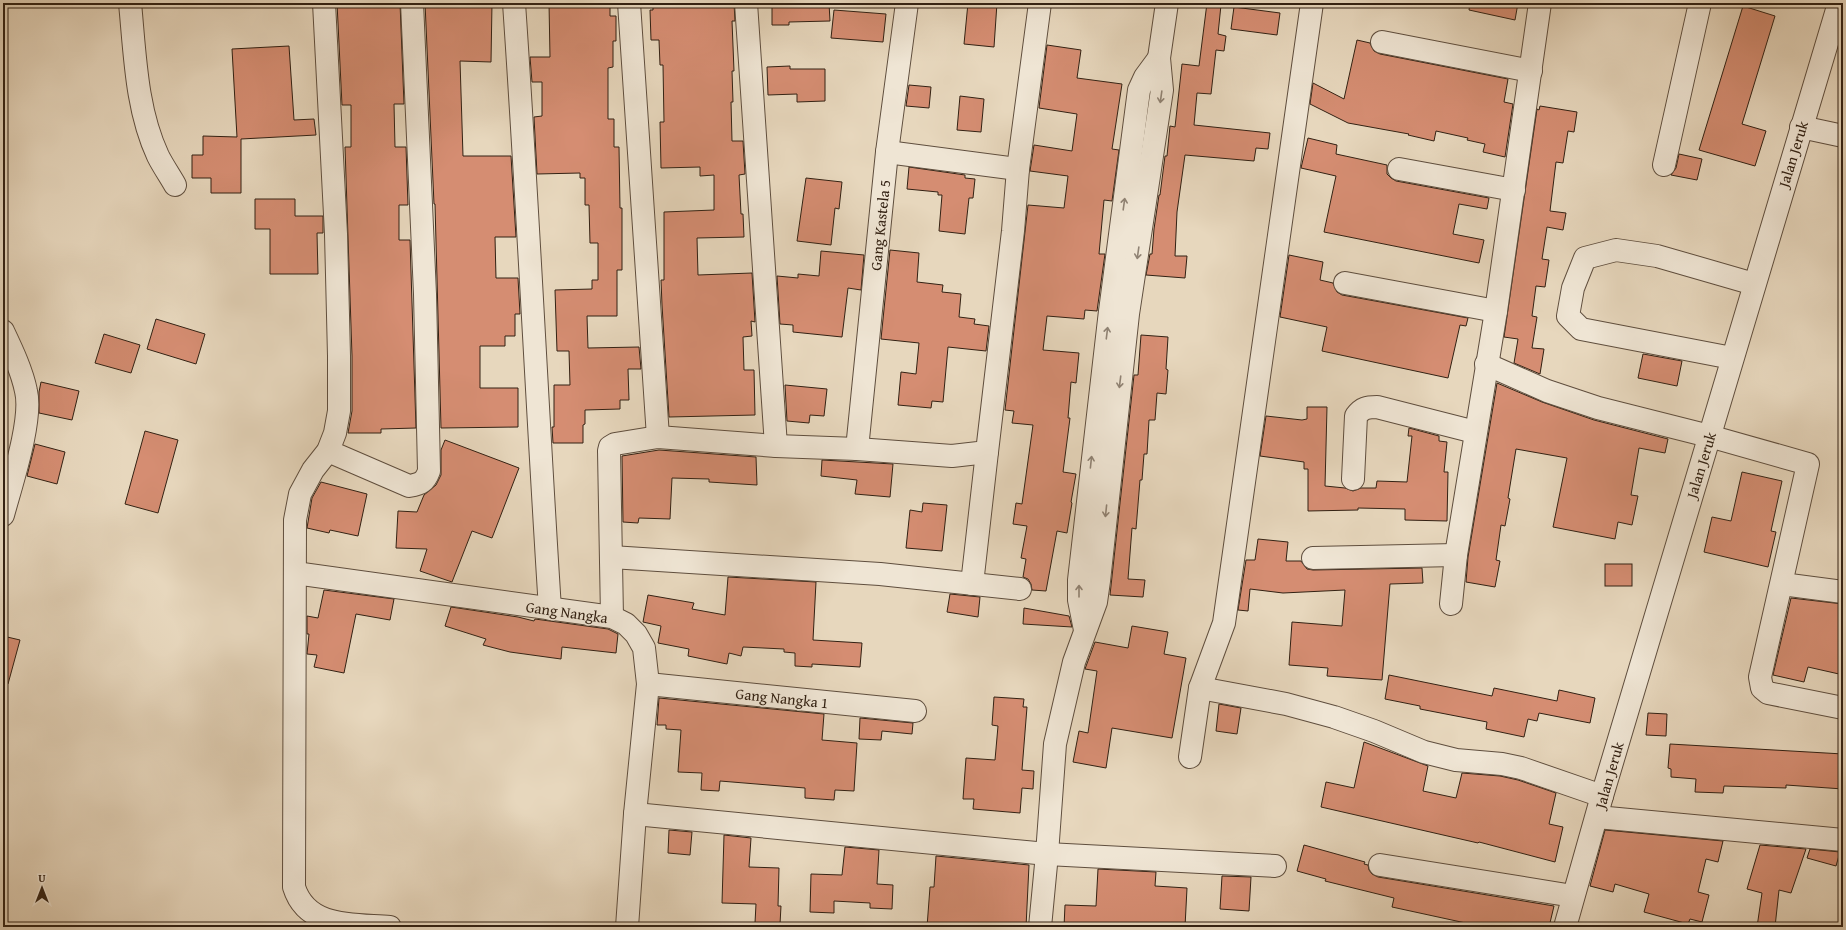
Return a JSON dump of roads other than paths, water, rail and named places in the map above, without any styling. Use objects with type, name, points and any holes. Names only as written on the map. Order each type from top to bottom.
[{"type":"street","points":[[130,3],[138,85],[146,125],[158,156],[175,185]]},
{"type":"street","points":[[324,3],[336,234],[339,411],[335,433],[328,451],[305,483],[297,506],[295,573],[294,887],[297,898],[312,914],[324,919],[344,923],[390,927]]},
{"type":"street","points":[[328,451],[409,486],[422,484],[429,471],[425,294],[412,3]]},
{"type":"street","points":[[514,3],[528,208],[533,334],[550,609]]},
{"type":"street","points":[[629,3],[658,437]]},
{"type":"street","points":[[746,3],[776,446]]},
{"type":"street","name":"Gang Kastela 5","points":[[858,449],[887,152],[907,3]]},
{"type":"street","points":[[972,584],[1013,231],[1018,169],[1040,3]]},
{"type":"street","points":[[1040,927],[1055,744],[1074,662],[1096,602],[1099,581],[1119,312],[1162,90],[1159,58],[1167,3]]},
{"type":"street","points":[[1190,757],[1200,688],[1224,623],[1312,3]]},
{"type":"street","points":[[1451,604],[1456,556],[1486,364],[1496,311],[1540,3]]},
{"type":"street","points":[[1664,165],[1700,3]]},
{"type":"street","name":"Jalan Jeruk","points":[[1565,927],[1602,796],[1754,284],[1838,10]]},
{"type":"street","points":[[1382,42],[1531,71]]},
{"type":"street","points":[[1801,127],[1843,136]]},
{"type":"street","points":[[887,152],[1018,169]]},
{"type":"street","points":[[1399,169],[1514,190]]},
{"type":"street","points":[[1732,358],[1580,329],[1568,316],[1573,288],[1585,258],[1616,250],[1657,256],[1754,284]]},
{"type":"street","points":[[1345,283],[1496,311]]},
{"type":"street","points":[[3,331],[11,347],[27,392],[28,413],[3,515]]},
{"type":"street","points":[[1486,364],[1547,391],[1577,401],[1629,417],[1709,436],[1808,464],[1760,677],[1762,688],[1768,693],[1843,708]]},
{"type":"street","points":[[1353,479],[1356,416],[1361,410],[1368,407],[1377,407],[1475,432]]},
{"type":"street","points":[[612,617],[610,447],[615,444],[658,437],[776,446],[858,449],[952,456],[987,452]]},
{"type":"street","points":[[1313,558],[1456,556]]},
{"type":"street","points":[[611,557],[880,574],[1020,589]]},
{"type":"street","name":"Gang Nangka","points":[[295,573],[612,617],[626,624],[636,634],[644,648],[648,684],[635,814],[627,927]]},
{"type":"street","points":[[1782,584],[1843,592]]},
{"type":"street","name":"Gang Nangka 1","points":[[648,684],[915,711]]},
{"type":"street","points":[[1200,688],[1293,706],[1334,717],[1374,731],[1424,752],[1456,760],[1502,764],[1521,768],[1557,779],[1602,796]]},
{"type":"street","points":[[635,814],[1047,854],[1274,866]]},
{"type":"street","points":[[1597,817],[1843,840]]},
{"type":"street","points":[[1380,865],[1574,896]]}]
